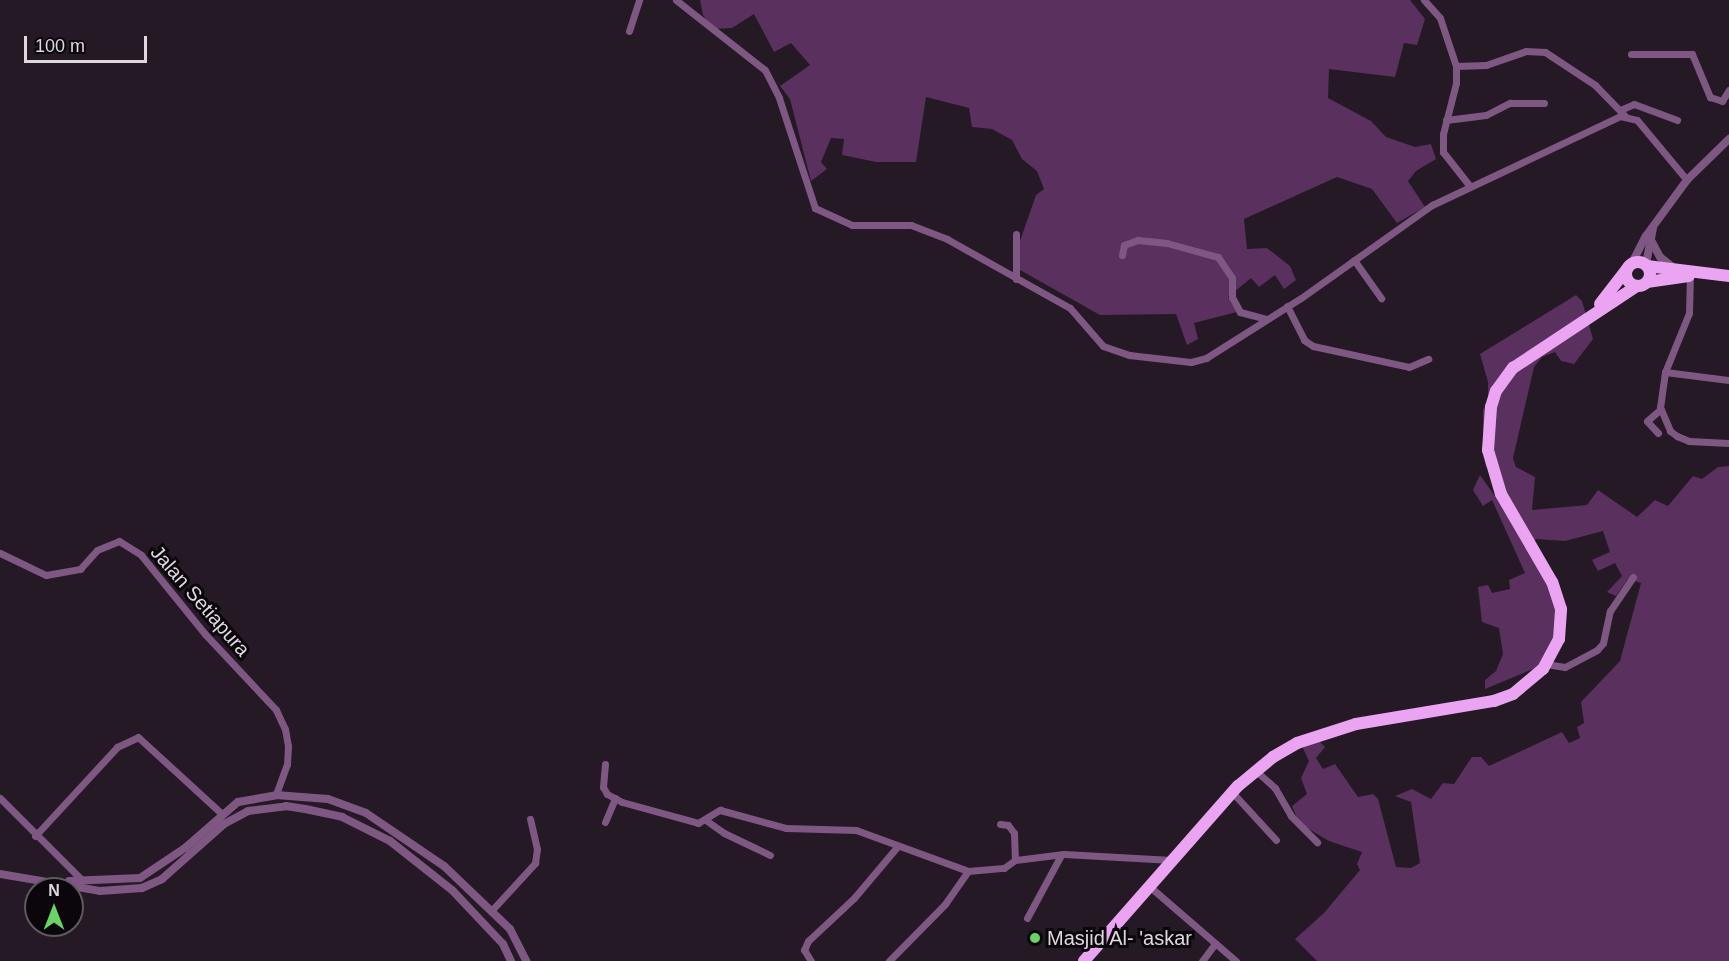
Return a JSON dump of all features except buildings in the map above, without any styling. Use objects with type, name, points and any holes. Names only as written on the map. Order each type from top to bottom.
[{"type":"highway","points":[[1084,961],[1232,792],[1255,771],[1297,743],[1330,731],[1494,701],[1530,683],[1546,664],[1559,639],[1561,609],[1552,582],[1501,494],[1491,464],[1488,428],[1496,391],[1508,373],[1596,310],[1642,284],[1650,276],[1646,265]]},
{"type":"highway","points":[[1596,310],[1630,266],[1646,265],[1729,276]]},
{"type":"highway","points":[[1630,266],[1628,280],[1642,284],[1693,273]]},
{"type":"street","points":[[629,31],[639,0]]},
{"type":"street","points":[[676,0],[765,70],[779,98],[816,208],[852,225],[925,229],[1081,316],[1103,346],[1129,355],[1197,361],[1287,306],[1432,205],[1469,185],[1583,136],[1634,104],[1677,120]]},
{"type":"street","points":[[1424,0],[1440,18],[1456,66],[1456,83],[1446,120],[1443,152],[1469,185]]},
{"type":"street","points":[[1456,66],[1486,64],[1526,51],[1545,52],[1576,70],[1623,113],[1646,129],[1687,180]]},
{"type":"street","points":[[1631,54],[1692,54],[1710,97],[1722,101],[1729,90]]},
{"type":"street","points":[[1446,120],[1486,115],[1510,103],[1544,103]]},
{"type":"street","points":[[1630,266],[1653,228],[1687,180],[1729,139]]},
{"type":"street","points":[[1646,265],[1653,228]]},
{"type":"street","points":[[1016,234],[1016,279]]},
{"type":"street","points":[[1122,255],[1124,245],[1138,240],[1167,243],[1218,257],[1232,278],[1232,297],[1240,312],[1266,319]]},
{"type":"street","points":[[1652,242],[1660,257],[1674,268]]},
{"type":"street","points":[[1354,260],[1381,298]]},
{"type":"street","points":[[1693,273],[1689,313],[1665,372],[1659,395],[1661,409],[1670,431],[1677,436],[1689,441],[1729,443]]},
{"type":"street","points":[[1287,306],[1304,340],[1313,345],[1409,367],[1428,359]]},
{"type":"street","points":[[1665,372],[1729,380]]},
{"type":"street","points":[[1658,433],[1647,422],[1661,409]]},
{"type":"street","name":"Jalan Setiapura","points":[[0,554],[46,575],[80,569],[97,550],[119,541],[141,555],[205,634],[276,710],[285,729],[288,746],[287,764],[271,808]]},
{"type":"street","points":[[1546,664],[1565,667],[1597,650],[1603,643],[1610,611],[1633,577]]},
{"type":"street","points":[[35,836],[117,747],[138,737],[222,813]]},
{"type":"street","points":[[605,764],[603,787],[615,798],[676,818],[706,821],[724,833],[771,855]]},
{"type":"street","points":[[1255,771],[1275,788],[1291,816],[1317,842]]},
{"type":"street","points":[[1232,792],[1276,840]]},
{"type":"street","points":[[85,885],[140,878],[185,848],[222,813],[238,802],[276,795],[328,799],[366,813],[436,860],[510,929],[526,961]]},
{"type":"street","points":[[0,798],[85,885]]},
{"type":"street","points":[[605,822],[615,798]]},
{"type":"street","points":[[0,874],[130,890],[162,879],[224,824],[248,811],[286,806],[342,817],[390,842],[453,891],[503,944],[511,961]]},
{"type":"street","points":[[706,821],[720,810],[786,828],[856,830],[968,872],[1004,868],[1015,860],[1061,855],[1172,861]]},
{"type":"street","points":[[492,910],[535,863],[537,849],[530,819]]},
{"type":"street","points":[[1000,824],[1008,825],[1014,833],[1015,860]]},
{"type":"street","points":[[811,961],[804,950],[808,940],[854,898],[897,847]]},
{"type":"street","points":[[1027,918],[1061,855]]},
{"type":"street","points":[[888,961],[945,904],[968,872]]},
{"type":"street","points":[[1149,886],[1236,961]]},
{"type":"street","points":[[1202,961],[1216,946]]},
{"type":"street","points":[[1209,961],[1216,946]]},
{"type":"shaded area","points":[[700,0],[1410,0],[1425,19],[1417,45],[1404,43],[1395,77],[1329,69],[1328,98],[1371,121],[1386,137],[1415,147],[1431,144],[1436,159],[1416,171],[1408,181],[1425,207],[1397,223],[1372,189],[1337,177],[1244,219],[1247,249],[1267,248],[1290,266],[1296,280],[1284,289],[1275,275],[1259,287],[1251,278],[1228,297],[1237,312],[1194,323],[1198,339],[1187,345],[1176,314],[1100,315],[1020,270],[1020,241],[1036,195],[1044,189],[1037,171],[1022,159],[1012,140],[992,129],[972,127],[969,108],[926,97],[916,162],[876,162],[842,155],[844,139],[831,138],[821,162],[827,169],[811,181],[790,99],[780,86],[810,65],[791,43],[774,52],[754,14],[732,28],[712,29],[703,15]]},
{"type":"shaded area","points":[[1576,295],[1582,301],[1593,339],[1574,364],[1561,361],[1555,352],[1542,357],[1534,367],[1513,458],[1516,467],[1535,477],[1532,510],[1587,505],[1598,490],[1637,517],[1655,500],[1668,506],[1693,476],[1702,479],[1718,467],[1729,466],[1729,961],[1317,961],[1295,939],[1324,913],[1360,870],[1357,864],[1362,852],[1329,841],[1299,823],[1292,806],[1307,794],[1301,778],[1309,761],[1301,744],[1316,738],[1325,747],[1316,758],[1323,769],[1335,764],[1358,797],[1373,794],[1378,799],[1396,867],[1411,868],[1420,863],[1411,802],[1395,796],[1412,789],[1431,799],[1443,783],[1454,784],[1472,757],[1481,757],[1489,766],[1562,732],[1569,743],[1580,738],[1577,727],[1584,723],[1581,702],[1620,661],[1641,583],[1628,579],[1616,596],[1607,592],[1622,576],[1615,563],[1598,571],[1592,560],[1610,552],[1603,531],[1565,541],[1536,539],[1529,546],[1557,605],[1557,633],[1538,667],[1485,689],[1485,680],[1496,671],[1503,654],[1499,628],[1482,622],[1478,587],[1488,585],[1492,593],[1510,589],[1509,580],[1525,573],[1492,500],[1483,506],[1473,490],[1480,475],[1497,499],[1501,475],[1486,467],[1483,453],[1483,410],[1488,401],[1488,382],[1480,354]]},
{"type":"place","name":"Masjid Al- 'askar","points":[[1035,938]]}]
